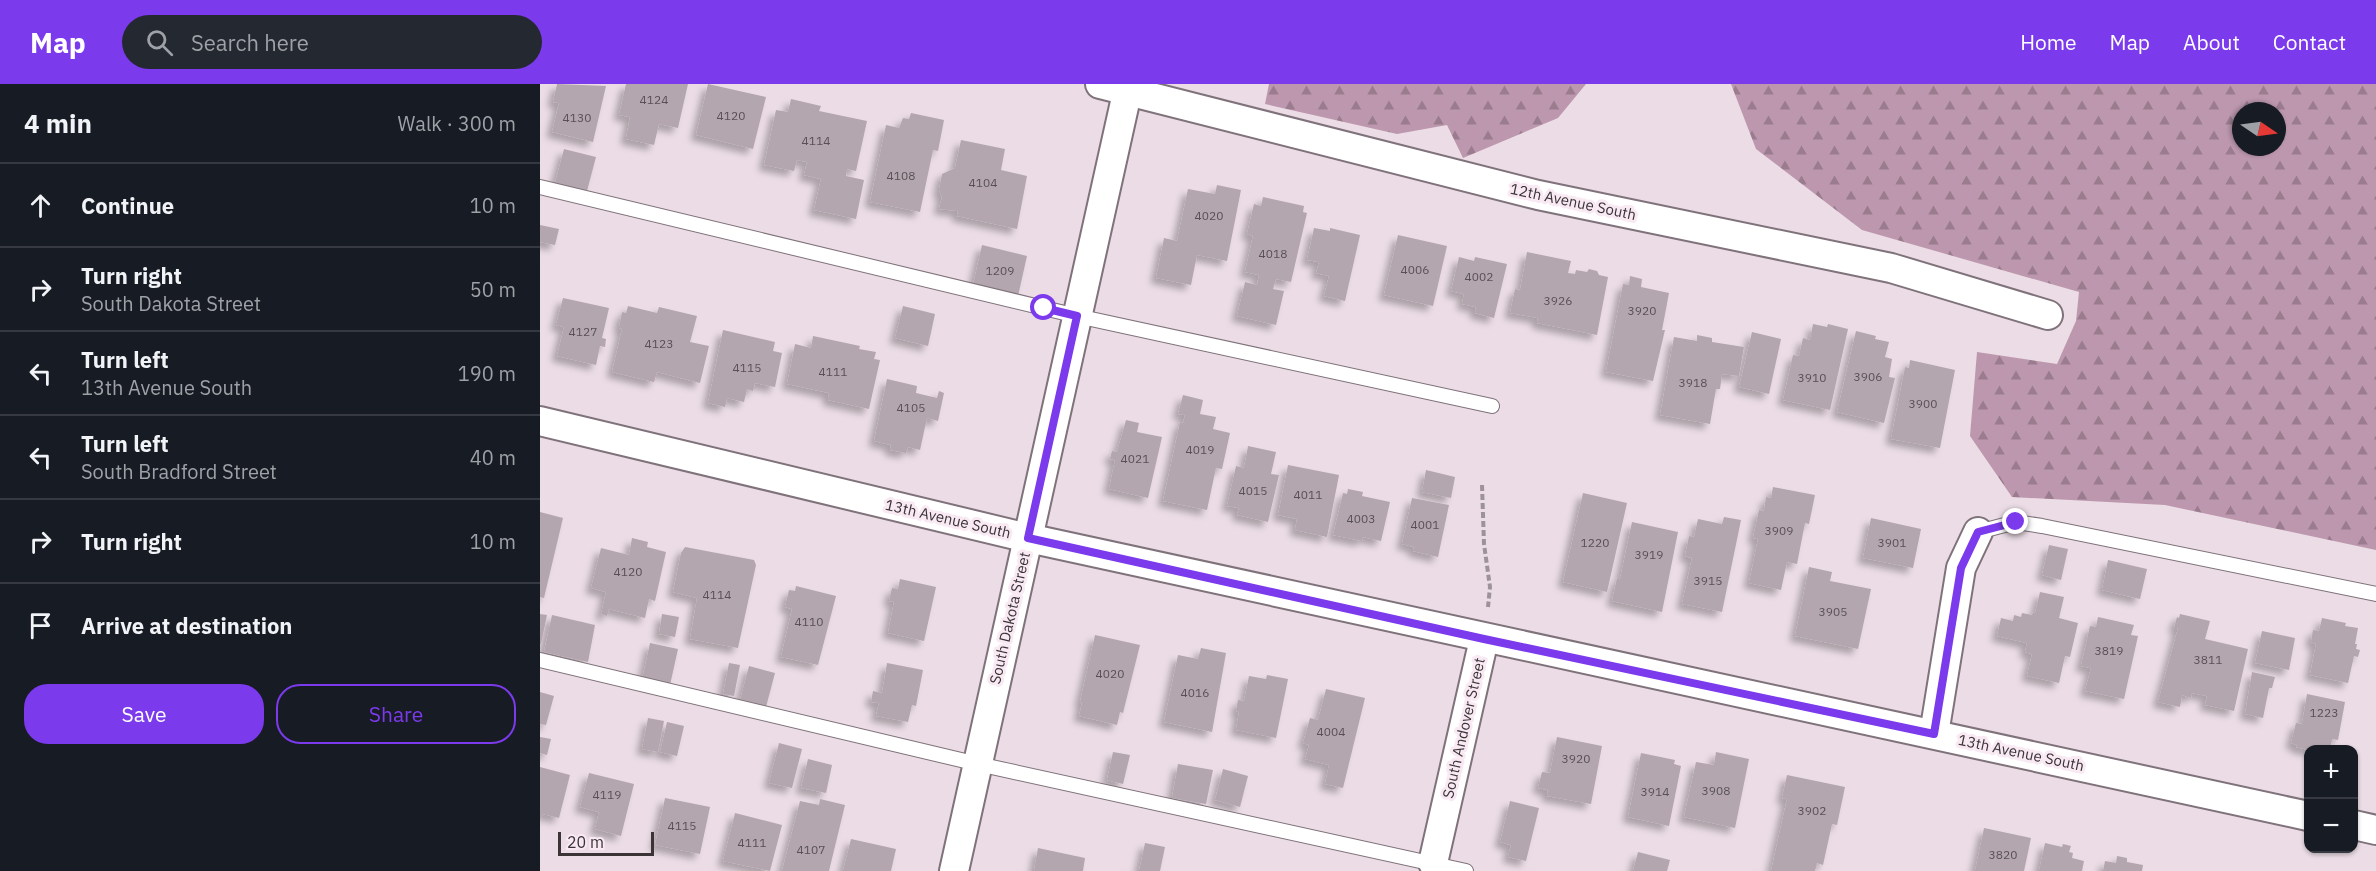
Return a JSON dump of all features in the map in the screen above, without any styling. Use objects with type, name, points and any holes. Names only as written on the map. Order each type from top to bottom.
[{"type":"street","name":"12th Avenue South","points":[[1100,84],[1128,87],[1538,195],[1891,268],[2048,315]]},
{"type":"street","name":"South Dakota Street","points":[[954,871],[1128,87]]},
{"type":"street","name":"13th Avenue South","points":[[540,421],[1028,538],[1484,639],[2304,815]]},
{"type":"street","points":[[1934,734],[1961,568],[1978,532]]},
{"type":"street","name":"South Andover Street","points":[[1433,863],[1484,639]]},
{"type":"street","points":[[2358,826],[2376,830]]},
{"type":"lane","points":[[540,187],[1077,316],[1492,406]]},
{"type":"lane","points":[[1978,532],[2016,522],[2042,526],[2376,594]]},
{"type":"lane","points":[[540,660],[978,764],[1466,871]]},
{"type":"path","name":"South Andover Street","points":[[1482,485],[1484,544],[1490,587],[1484,639]]},
{"type":"green space","points":[[1269,84],[1586,84],[1558,118],[1463,158],[1447,125],[1397,134],[1265,104]]},
{"type":"green space","points":[[1731,84],[2376,84],[2376,550],[2165,505],[2012,497],[1970,436],[1977,352],[2057,364],[2076,321],[2079,292],[1862,230],[1756,149]]},
{"type":"building","points":[[557,84],[606,86],[593,142],[552,132],[559,103],[553,102]]},
{"type":"building","points":[[626,84],[688,84],[678,128],[659,124],[654,145],[626,139],[630,117],[619,115]]},
{"type":"building","points":[[708,84],[766,97],[753,149],[696,135]]},
{"type":"building","points":[[791,99],[821,106],[819,111],[867,121],[856,171],[847,169],[846,176],[864,180],[856,219],[814,210],[821,179],[804,175],[807,162],[797,160],[794,171],[764,165],[776,110],[788,112]]},
{"type":"building","points":[[911,113],[944,120],[938,151],[933,150],[920,212],[870,202],[886,125],[899,128],[903,118],[909,119]]},
{"type":"building","points":[[961,140],[1005,149],[1001,170],[1027,176],[1017,229],[957,216],[958,211],[939,209],[942,197],[939,190],[942,174],[955,168]]},
{"type":"building","points":[[564,149],[596,157],[587,191],[555,183]]},
{"type":"building","points":[[1217,185],[1241,190],[1227,261],[1197,255],[1191,285],[1156,278],[1164,238],[1177,241],[1188,189],[1215,194]]},
{"type":"building","points":[[1263,197],[1304,206],[1303,212],[1307,213],[1291,282],[1276,279],[1273,289],[1284,291],[1276,325],[1237,316],[1245,282],[1257,285],[1259,275],[1245,272],[1253,236],[1247,234],[1254,204],[1261,206]]},
{"type":"building","points":[[540,225],[559,229],[555,245],[540,242]]},
{"type":"building","points":[[1314,228],[1330,231],[1330,228],[1360,235],[1345,301],[1324,296],[1329,276],[1316,273],[1319,262],[1307,260]]},
{"type":"building","points":[[1398,235],[1447,246],[1433,306],[1384,295]]},
{"type":"building","points":[[982,245],[1027,256],[1018,296],[973,285]]},
{"type":"building","points":[[1527,252],[1571,261],[1568,273],[1575,274],[1576,270],[1587,272],[1589,269],[1608,277],[1597,335],[1537,323],[1538,318],[1510,313],[1515,289],[1520,290]]},
{"type":"building","points":[[1459,257],[1474,261],[1475,257],[1507,264],[1494,318],[1475,313],[1476,307],[1462,304],[1464,294],[1451,291]]},
{"type":"building","points":[[1630,276],[1642,279],[1641,287],[1669,293],[1662,330],[1665,330],[1653,381],[1606,372],[1623,284],[1629,285]]},
{"type":"building","points":[[563,298],[609,308],[602,338],[606,339],[605,347],[600,346],[596,365],[557,356],[564,327],[556,325]]},
{"type":"building","points":[[628,306],[657,313],[659,307],[697,316],[690,342],[709,346],[700,383],[657,372],[654,382],[612,372],[622,329],[619,328],[622,312],[626,313]]},
{"type":"building","points":[[903,306],[935,314],[928,346],[895,338]]},
{"type":"building","points":[[1813,324],[1827,327],[1828,324],[1848,329],[1830,410],[1783,400],[1793,355],[1799,356],[1803,338],[1810,340]]},
{"type":"building","points":[[723,330],[775,342],[773,351],[782,353],[775,387],[755,383],[753,391],[747,389],[744,402],[727,398],[725,407],[708,403]]},
{"type":"building","points":[[1856,331],[1889,342],[1885,357],[1892,359],[1889,377],[1895,378],[1884,423],[1837,412]]},
{"type":"building","points":[[1752,332],[1781,339],[1769,394],[1739,387]]},
{"type":"building","points":[[1697,335],[1712,338],[1712,342],[1744,347],[1739,376],[1722,374],[1720,389],[1716,389],[1710,424],[1660,415],[1674,337],[1697,341]]},
{"type":"building","points":[[813,336],[860,346],[859,349],[876,352],[874,359],[880,360],[869,409],[828,400],[829,393],[787,384],[795,344],[811,348]]},
{"type":"building","points":[[1910,360],[1955,370],[1940,448],[1891,439],[1905,367],[1909,368]]},
{"type":"building","points":[[887,379],[917,386],[916,393],[937,398],[939,391],[944,393],[938,421],[927,418],[920,450],[908,447],[906,453],[890,450],[891,445],[874,441]]},
{"type":"building","points":[[1183,395],[1203,400],[1200,414],[1216,417],[1213,429],[1230,433],[1222,469],[1216,468],[1207,510],[1163,501],[1180,422],[1183,423],[1185,415],[1178,414]]},
{"type":"building","points":[[1126,420],[1139,423],[1137,432],[1162,437],[1148,498],[1109,489],[1115,460],[1110,459],[1112,451],[1117,452]]},
{"type":"building","points":[[1248,446],[1276,452],[1271,474],[1279,475],[1268,522],[1237,515],[1239,508],[1227,506],[1236,466],[1244,468]]},
{"type":"building","points":[[1288,465],[1339,475],[1327,537],[1295,530],[1297,519],[1278,515]]},
{"type":"building","points":[[1426,470],[1455,477],[1451,498],[1422,492]]},
{"type":"building","points":[[1773,487],[1815,495],[1809,524],[1805,523],[1797,564],[1787,562],[1781,590],[1749,583],[1758,539],[1753,538],[1759,510],[1764,511],[1766,497],[1771,498]]},
{"type":"building","points":[[1348,489],[1363,492],[1362,496],[1390,502],[1381,541],[1363,537],[1362,541],[1333,535],[1343,493],[1347,494]]},
{"type":"building","points":[[1583,493],[1627,503],[1607,592],[1563,582]]},
{"type":"building","points":[[1412,498],[1449,505],[1438,557],[1413,551],[1414,547],[1402,544]]},
{"type":"building","points":[[540,512],[563,518],[544,598],[540,597]]},
{"type":"building","points":[[1724,517],[1741,520],[1722,612],[1682,604],[1692,558],[1685,556],[1689,536],[1694,537],[1698,519],[1722,524]]},
{"type":"building","points":[[1871,518],[1921,529],[1913,568],[1863,558]]},
{"type":"building","points":[[1632,522],[1678,532],[1662,612],[1612,601],[1617,578],[1620,579]]},
{"type":"building","points":[[632,538],[648,542],[647,547],[666,552],[655,601],[649,599],[645,618],[609,609],[607,616],[601,614],[606,592],[591,588],[601,548],[629,555]]},
{"type":"building","points":[[2049,545],[2068,549],[2061,580],[2042,575]]},
{"type":"building","points":[[685,547],[754,560],[756,565],[738,648],[690,639],[697,598],[673,592],[681,553]]},
{"type":"building","points":[[2108,560],[2147,569],[2140,599],[2102,590]]},
{"type":"building","points":[[1809,567],[1832,572],[1830,581],[1871,589],[1858,649],[1795,636]]},
{"type":"building","points":[[900,579],[936,587],[924,641],[888,633],[894,602],[889,601],[892,588],[898,589]]},
{"type":"building","points":[[796,586],[836,596],[818,665],[781,657],[792,609],[785,607],[789,590],[795,591]]},
{"type":"building","points":[[2040,592],[2064,597],[2059,618],[2078,623],[2070,657],[2065,656],[2059,683],[2027,676],[2032,654],[2025,652],[2027,643],[1997,636],[2001,618],[2013,621],[2014,615],[2021,617],[2022,613],[2032,615],[2033,612],[2035,613]]},
{"type":"building","points":[[540,614],[547,615],[541,644],[540,644]]},
{"type":"building","points":[[662,614],[679,617],[675,637],[659,634]]},
{"type":"building","points":[[2180,614],[2210,621],[2205,639],[2248,649],[2234,711],[2205,705],[2207,696],[2192,693],[2191,698],[2182,695],[2180,707],[2158,702],[2178,628],[2174,628]]},
{"type":"building","points":[[552,615],[595,625],[588,662],[544,652]]},
{"type":"building","points":[[2098,617],[2134,625],[2131,635],[2138,636],[2124,699],[2085,691],[2091,668],[2081,666],[2090,626],[2096,627]]},
{"type":"building","points":[[2322,618],[2358,628],[2355,644],[2357,644],[2356,649],[2360,650],[2358,657],[2354,656],[2348,683],[2310,675],[2316,644],[2311,642],[2313,630],[2319,631]]},
{"type":"building","points":[[2262,631],[2295,638],[2289,670],[2255,663]]},
{"type":"building","points":[[1095,635],[1140,645],[1123,713],[1120,712],[1117,725],[1079,716]]},
{"type":"building","points":[[650,643],[678,649],[670,685],[642,680]]},
{"type":"building","points":[[1201,648],[1226,653],[1212,732],[1164,722],[1178,655],[1198,659]]},
{"type":"building","points":[[729,663],[740,665],[734,696],[723,694]]},
{"type":"building","points":[[887,663],[923,670],[916,706],[912,705],[908,722],[876,716],[879,703],[871,702],[873,691],[882,693]]},
{"type":"building","points":[[749,666],[775,673],[766,707],[740,700]]},
{"type":"building","points":[[2252,672],[2275,677],[2272,688],[2269,688],[2263,718],[2245,714]]},
{"type":"building","points":[[1267,675],[1288,679],[1276,738],[1236,730],[1238,700],[1244,701],[1249,676],[1266,679]]},
{"type":"building","points":[[1326,689],[1365,698],[1343,788],[1325,784],[1329,765],[1305,759],[1309,745],[1303,743],[1310,718],[1318,720]]},
{"type":"building","points":[[540,692],[554,696],[546,725],[540,724]]},
{"type":"building","points":[[2307,694],[2345,702],[2338,740],[2332,739],[2331,745],[2304,745],[2304,749],[2296,747],[2297,745],[2291,743],[2296,723],[2302,724]]},
{"type":"building","points":[[648,718],[664,721],[658,752],[642,749]]},
{"type":"building","points":[[667,722],[684,726],[677,756],[660,752]]},
{"type":"building","points":[[540,737],[551,739],[547,755],[540,753]]},
{"type":"building","points":[[1557,737],[1602,746],[1591,804],[1547,796],[1548,790],[1538,788],[1542,772],[1550,773]]},
{"type":"building","points":[[779,743],[802,749],[792,788],[769,783]]},
{"type":"building","points":[[1113,752],[1130,755],[1123,784],[1107,780]]},
{"type":"building","points":[[1716,752],[1749,759],[1735,828],[1684,817],[1696,762],[1714,765]]},
{"type":"building","points":[[1641,753],[1675,760],[1674,764],[1681,766],[1669,826],[1628,817]]},
{"type":"building","points":[[808,759],[832,765],[826,793],[801,788]]},
{"type":"building","points":[[1178,764],[1213,770],[1206,804],[1172,798]]},
{"type":"building","points":[[540,767],[570,775],[559,818],[543,814],[540,820]]},
{"type":"building","points":[[1223,769],[1248,776],[1240,807],[1215,800]]},
{"type":"building","points":[[589,773],[634,784],[621,836],[595,829],[599,812],[580,807]]},
{"type":"building","points":[[1787,775],[1845,787],[1837,825],[1832,824],[1823,865],[1817,863],[1815,871],[1771,871],[1787,799],[1782,798]]},
{"type":"building","points":[[665,798],[710,807],[700,854],[655,845]]},
{"type":"building","points":[[820,799],[845,805],[829,871],[782,871],[800,801],[819,805]]},
{"type":"building","points":[[1510,801],[1539,808],[1526,861],[1508,857],[1511,845],[1500,842]]},
{"type":"building","points":[[735,813],[782,825],[770,871],[723,861]]},
{"type":"building","points":[[1984,828],[2031,838],[2024,871],[1975,871]]},
{"type":"building","points":[[851,839],[896,849],[891,871],[843,871]]},
{"type":"building","points":[[1145,843],[1165,847],[1160,871],[1139,871]]},
{"type":"building","points":[[2045,843],[2062,847],[2063,844],[2071,846],[2069,852],[2073,853],[2072,858],[2084,861],[2082,871],[2039,871]]},
{"type":"building","points":[[1038,848],[1085,858],[1083,871],[1034,871]]},
{"type":"building","points":[[1638,852],[1670,860],[1667,871],[1633,871]]},
{"type":"building","points":[[2117,856],[2127,858],[2127,862],[2143,865],[2142,871],[2103,871],[2105,861],[2116,863]]},
{"type":"route","points":[[1044,308],[1077,316],[1028,538],[1484,639],[1934,734],[1961,568],[1978,532],[2016,522]]}]
